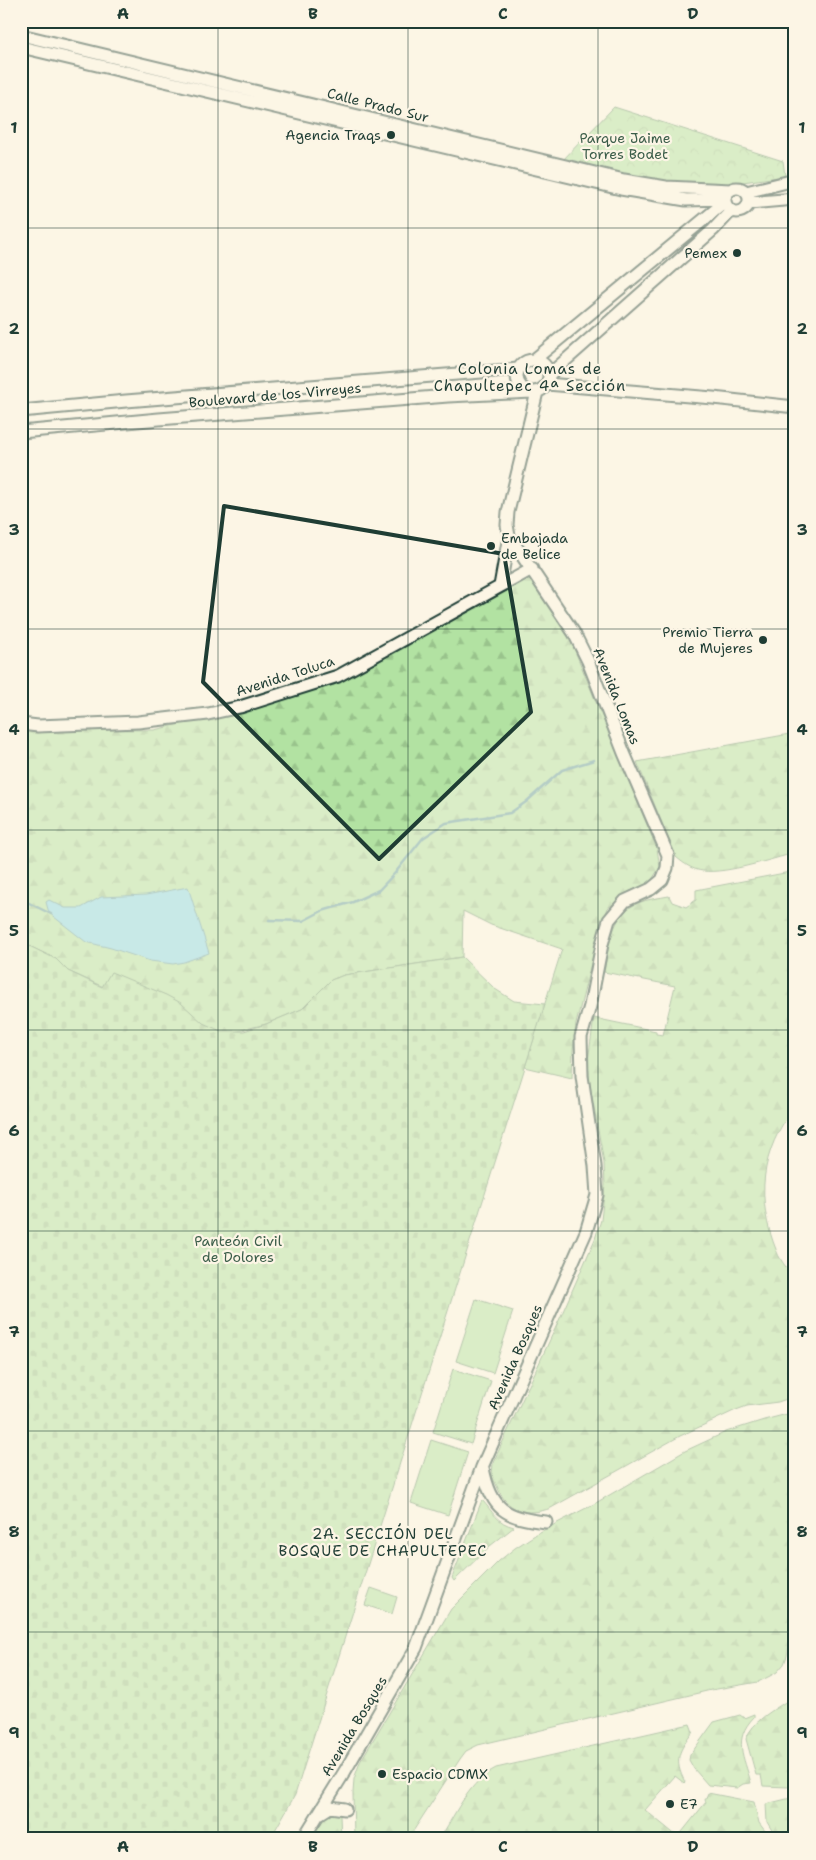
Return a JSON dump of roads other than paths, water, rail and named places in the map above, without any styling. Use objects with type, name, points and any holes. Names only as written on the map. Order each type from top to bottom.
[{"type":"street","name":"Calle Prado Sur","points":[[21,35],[624,180],[728,200]]},
{"type":"street","name":"Calle Prado Sur","points":[[21,47],[621,189],[686,200],[728,200]]},
{"type":"street","points":[[747,198],[795,180]]},
{"type":"street","points":[[500,586],[509,536],[507,525],[508,512],[534,392],[713,230],[728,200],[737,188],[747,198],[748,207],[742,212],[728,200]]},
{"type":"street","points":[[747,198],[795,199]]},
{"type":"street","points":[[534,392],[522,388],[517,379],[518,369],[525,361],[535,359],[728,200]]},
{"type":"street","points":[[535,359],[545,364],[548,379]]},
{"type":"street","name":"Boulevard de los Virreyes","points":[[21,411],[518,369]]},
{"type":"street","points":[[548,379],[795,407]]},
{"type":"street","name":"Boulevard de los Virreyes","points":[[21,432],[448,396],[534,392]]},
{"type":"street","name":"Avenida Lomas","points":[[509,536],[577,640],[668,855],[667,868],[662,880]]},
{"type":"street","name":"Avenida Toluca","points":[[21,724],[38,726],[138,722],[208,714],[240,707],[338,676],[532,569]]},
{"type":"street","name":"Avenida Bosques","points":[[303,1839],[416,1648],[482,1466],[569,1273],[590,1219],[597,1195],[595,1166],[582,1076],[581,1037],[590,1006],[604,932],[609,920],[626,902],[651,889],[662,880]]},
{"type":"street","points":[[482,1466],[490,1493],[503,1510],[525,1520],[546,1522]]},
{"type":"street","points":[[319,1814],[330,1807],[345,1809]]},
{"type":"water","points":[[188,887],[209,953],[173,964],[150,961],[86,942],[49,913],[46,902],[49,900],[65,908],[81,908],[101,897],[146,895]]},
{"type":"waterway","points":[[269,920],[303,921],[322,911],[353,902],[379,890],[423,838],[446,823],[510,813],[526,802],[562,770],[594,760]]},
{"type":"waterway","points":[[21,899],[51,914]]},
{"type":"place","name":"Agencia Traqs","points":[[391,135]]},
{"type":"place","name":"Pemex","points":[[737,253]]},
{"type":"place","name":"Embajada de Belice","points":[[491,546]]},
{"type":"place","name":"Premio Tierra de Mujeres","points":[[763,640]]},
{"type":"place","name":"Espacio CDMX","points":[[382,1774]]},
{"type":"place","name":"E7","points":[[670,1804]]},
{"type":"district","name":"Colonia Lomas de Chapultepec 4ª Sección","points":[[530,378]]},
{"type":"district","name":"2A. SECCIÓN DEL BOSQUE DE CHAPULTEPEC","points":[[383,1542]]},
{"type":"park label","name":"Parque Jaime Torres Bodet","points":[[625,146]]},
{"type":"park label","name":"Panteón Civil de Dolores","points":[[238,1250]]}]
